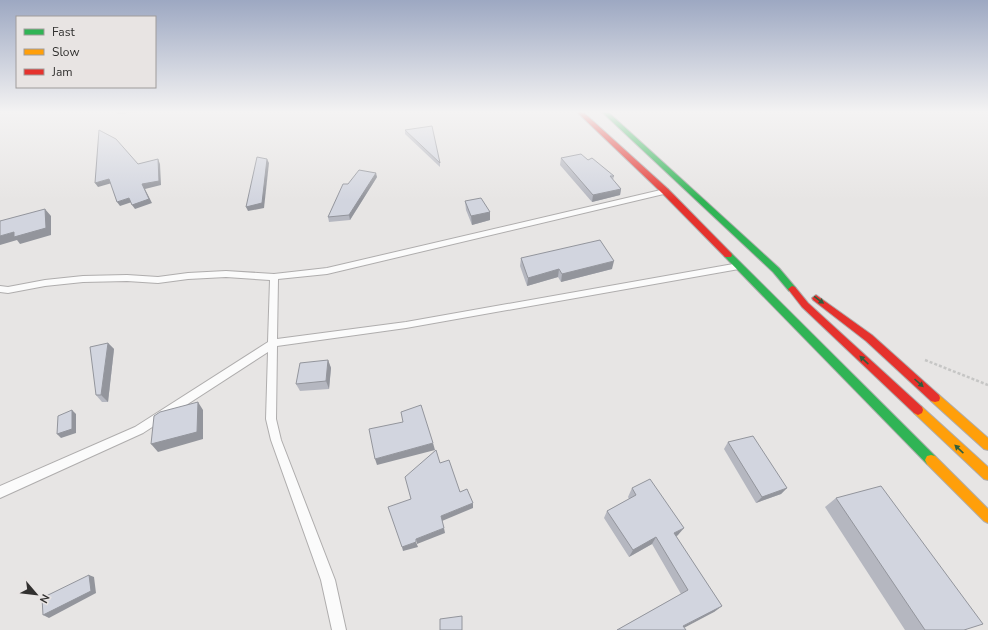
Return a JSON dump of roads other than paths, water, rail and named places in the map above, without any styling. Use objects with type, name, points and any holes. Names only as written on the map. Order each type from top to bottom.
[{"type":"main road","points":[[612,141],[665,191],[988,517]]},
{"type":"main road","points":[[637,141],[776,270],[869,338],[988,445]]},
{"type":"main road","points":[[776,270],[805,305],[988,475]]},
{"type":"lane","points":[[0,289],[8,290],[45,283],[83,279],[127,278],[158,280],[188,276],[226,274],[274,277],[327,271],[665,191]]},
{"type":"lane","points":[[0,492],[139,430],[274,343],[414,323],[739,266]]},
{"type":"lane","points":[[274,277],[274,343],[271,419],[278,446],[328,580],[339,630]]}]
